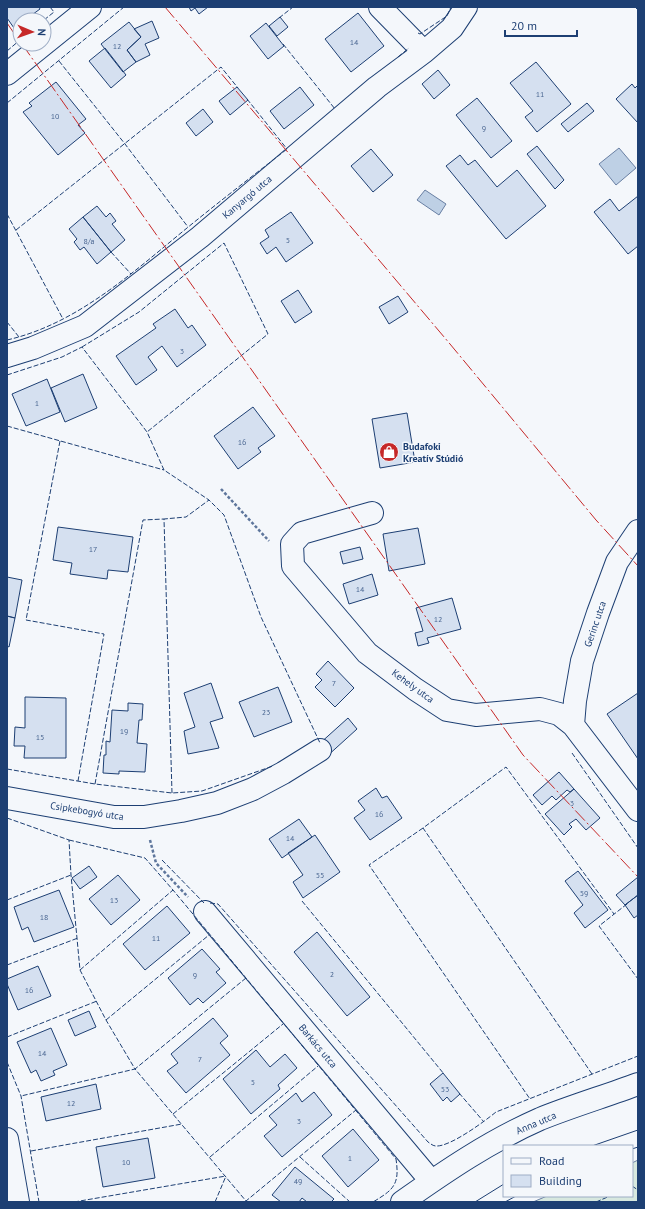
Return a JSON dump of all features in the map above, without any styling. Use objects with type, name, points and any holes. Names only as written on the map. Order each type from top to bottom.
[{"type":"street","points":[[7,74],[90,7]]},
{"type":"street","points":[[380,7],[424,52]]},
{"type":"street","name":"Kanyargó utca","points":[[7,356],[33,348],[85,326],[200,237],[377,87],[424,52],[452,28],[466,7]]},
{"type":"street","points":[[293,566],[292,544],[302,533],[372,513]]},
{"type":"street","name":"Gerinc utca","points":[[573,725],[575,701],[582,661],[598,613],[617,562],[638,531]]},
{"type":"street","name":"Kehely utca","points":[[293,566],[367,653],[415,689],[447,710],[476,715],[540,709],[559,714],[573,725],[638,810]]},
{"type":"street","name":"Csipkebogyó utca","points":[[7,798],[114,817],[144,817],[181,812],[217,803],[253,789],[283,773],[320,750]]},
{"type":"street","name":"Barkács utca","points":[[205,912],[431,1181]]},
{"type":"street","name":"Anna utca","points":[[402,1202],[466,1158],[502,1138],[541,1119],[638,1084]]},
{"type":"street","points":[[7,1139],[18,1202]]},
{"type":"path","points":[[221,489],[293,566]]},
{"type":"path","points":[[144,817],[156,863],[200,910],[205,912]]},
{"type":"shaded area","points":[[638,1160],[638,1202],[533,1202],[545,1197],[633,1197],[633,1162]]},
{"type":"water","points":[[619,148],[636,168],[616,185],[599,164]]},
{"type":"water","points":[[425,190],[446,204],[439,215],[417,200]]},
{"type":"building","points":[[7,7],[39,7],[40,9],[36,12],[12,12],[12,25],[7,18]]},
{"type":"building","points":[[189,7],[208,7],[199,14],[195,8],[191,11]]},
{"type":"building","points":[[358,13],[384,46],[351,72],[325,39]]},
{"type":"building","points":[[280,17],[288,27],[277,36],[269,26]]},
{"type":"building","points":[[152,21],[159,38],[145,44],[150,55],[136,62],[127,50],[141,37],[134,29]]},
{"type":"building","points":[[129,22],[141,37],[127,50],[136,62],[123,72],[101,44]]},
{"type":"building","points":[[266,23],[284,46],[268,59],[250,36]]},
{"type":"building","points":[[105,48],[126,75],[111,88],[89,61]]},
{"type":"building","points":[[536,62],[571,104],[537,132],[525,117],[533,111],[510,83]]},
{"type":"building","points":[[438,70],[450,85],[434,99],[422,84]]},
{"type":"building","points":[[56,82],[86,119],[78,125],[85,133],[58,155],[23,112],[32,106],[29,103]]},
{"type":"building","points":[[632,84],[635,88],[638,85],[638,123],[616,99]]},
{"type":"building","points":[[237,87],[248,100],[230,115],[219,101]]},
{"type":"building","points":[[300,87],[314,105],[284,129],[270,111]]},
{"type":"building","points":[[477,98],[512,141],[491,158],[456,115]]},
{"type":"building","points":[[587,103],[594,111],[568,132],[561,124]]},
{"type":"building","points":[[203,109],[213,122],[196,136],[186,123]]},
{"type":"building","points":[[537,146],[564,180],[555,189],[527,154]]},
{"type":"building","points":[[371,149],[393,175],[373,192],[351,166]]},
{"type":"building","points":[[460,155],[468,165],[475,160],[497,187],[517,170],[546,206],[506,239],[446,166]]},
{"type":"building","points":[[638,196],[638,246],[628,254],[594,212],[610,199],[619,211]]},
{"type":"building","points":[[97,206],[106,217],[110,213],[116,221],[112,224],[125,240],[111,252],[83,217]]},
{"type":"building","points":[[291,212],[313,243],[286,262],[276,247],[267,254],[260,243],[269,237],[265,230]]},
{"type":"building","points":[[83,217],[111,252],[97,264],[84,247],[80,250],[74,242],[77,239],[69,229]]},
{"type":"building","points":[[298,290],[312,312],[295,323],[281,301]]},
{"type":"building","points":[[398,296],[408,312],[389,324],[379,307]]},
{"type":"building","points":[[175,309],[188,328],[192,325],[206,345],[177,367],[162,346],[148,357],[157,370],[136,385],[116,356],[156,328],[153,324]]},
{"type":"building","points":[[83,374],[97,408],[65,422],[51,388]]},
{"type":"building","points":[[47,379],[60,412],[26,426],[12,394]]},
{"type":"building","points":[[253,407],[275,436],[258,448],[261,452],[238,469],[214,436]]},
{"type":"building","points":[[407,413],[415,462],[380,468],[372,419]]},
{"type":"building","points":[[58,527],[133,537],[128,572],[108,570],[107,579],[70,574],[72,563],[53,560]]},
{"type":"building","points":[[418,528],[425,564],[389,571],[383,534]]},
{"type":"building","points":[[360,547],[363,559],[343,564],[340,552]]},
{"type":"building","points":[[372,574],[378,595],[349,604],[343,584]]},
{"type":"building","points":[[7,577],[22,580],[15,618],[7,616]]},
{"type":"building","points":[[452,598],[461,629],[427,638],[429,643],[418,646],[415,633],[423,631],[416,608]]},
{"type":"building","points":[[7,616],[15,618],[9,647],[7,646]]},
{"type":"building","points":[[328,661],[354,688],[335,707],[315,687],[322,680],[316,674]]},
{"type":"building","points":[[211,683],[223,718],[210,722],[219,748],[188,754],[184,731],[195,727],[184,693]]},
{"type":"building","points":[[278,687],[292,722],[254,737],[239,702]]},
{"type":"building","points":[[638,693],[638,759],[607,714]]},
{"type":"building","points":[[25,697],[66,698],[66,758],[24,758],[25,746],[14,746],[15,727],[25,728]]},
{"type":"building","points":[[128,703],[143,704],[142,720],[139,720],[137,743],[147,744],[145,772],[119,771],[119,774],[103,773],[104,755],[106,755],[106,741],[110,742],[112,710],[128,711]]},
{"type":"building","points":[[348,718],[357,729],[325,758],[318,745]]},
{"type":"building","points":[[559,772],[574,789],[570,792],[567,790],[556,800],[552,796],[542,805],[533,795]]},
{"type":"building","points":[[376,788],[382,798],[387,796],[402,818],[370,840],[354,818],[365,810],[358,801]]},
{"type":"building","points":[[574,789],[600,818],[586,830],[576,819],[569,824],[572,827],[564,835],[545,814]]},
{"type":"building","points":[[299,819],[312,837],[282,858],[269,839]]},
{"type":"building","points":[[315,835],[340,872],[303,898],[293,882],[303,875],[288,853]]},
{"type":"building","points":[[89,866],[97,877],[80,889],[72,878]]},
{"type":"building","points":[[578,871],[608,910],[585,928],[574,913],[583,905],[565,881]]},
{"type":"building","points":[[118,875],[140,900],[111,925],[89,899]]},
{"type":"building","points":[[638,877],[638,895],[625,905],[616,895]]},
{"type":"building","points":[[59,890],[74,927],[34,942],[28,927],[22,930],[14,907]]},
{"type":"building","points":[[638,895],[638,915],[634,918],[625,905]]},
{"type":"building","points":[[167,906],[190,933],[145,970],[123,944]]},
{"type":"building","points":[[317,932],[370,997],[347,1016],[294,952]]},
{"type":"building","points":[[202,949],[220,969],[216,972],[226,983],[203,1003],[198,998],[190,1005],[168,978]]},
{"type":"building","points":[[38,966],[51,996],[18,1010],[7,984],[7,979]]},
{"type":"building","points":[[89,1011],[96,1027],[75,1036],[68,1020]]},
{"type":"building","points":[[213,1018],[228,1036],[220,1043],[230,1055],[186,1093],[167,1071],[178,1063],[171,1054]]},
{"type":"building","points":[[51,1028],[67,1065],[53,1071],[55,1075],[41,1081],[36,1070],[31,1073],[17,1042]]},
{"type":"building","points":[[256,1050],[270,1067],[285,1054],[297,1068],[278,1085],[280,1089],[251,1114],[223,1079]]},
{"type":"building","points":[[443,1073],[460,1094],[451,1102],[447,1097],[443,1101],[430,1084]]},
{"type":"building","points":[[96,1084],[101,1109],[46,1121],[41,1097]]},
{"type":"building","points":[[314,1092],[332,1115],[282,1157],[264,1136],[277,1125],[269,1116],[296,1093],[302,1102]]},
{"type":"building","points":[[353,1129],[379,1160],[348,1187],[322,1156]]},
{"type":"building","points":[[148,1138],[155,1178],[103,1187],[96,1147]]},
{"type":"building","points":[[295,1167],[334,1199],[331,1202],[307,1202],[302,1198],[299,1202],[281,1202],[272,1195]]},
{"type":"tram line","points":[[595,1145],[638,1130]]},
{"type":"tram line","points":[[633,1149],[638,1147]]},
{"type":"tram line","points":[[475,1202],[503,1185]]},
{"type":"tram line","points":[[505,1202],[514,1197]]},
{"type":"fence","points":[[50,7],[54,12],[52,14]]},
{"type":"fence","points":[[7,103],[124,7]]},
{"type":"fence","points":[[279,18],[293,7]]},
{"type":"fence","points":[[418,33],[420,34],[447,16],[451,7]]},
{"type":"fence","points":[[635,7],[638,10]]},
{"type":"fence","points":[[283,44],[335,109]]},
{"type":"fence","points":[[7,51],[12,47]]},
{"type":"fence","points":[[398,57],[409,48]]},
{"type":"fence","points":[[59,61],[188,227]]},
{"type":"fence","points":[[16,230],[221,67],[238,88]]},
{"type":"fence","points":[[247,99],[287,149]]},
{"type":"fence","points":[[7,340],[33,332],[57,322],[103,295],[287,149]]},
{"type":"fence","points":[[7,214],[63,319]]},
{"type":"fence","points":[[82,347],[139,312],[224,243],[268,334],[147,432]]},
{"type":"fence","points":[[111,252],[131,274]]},
{"type":"fence","points":[[7,322],[19,337]]},
{"type":"fence","points":[[7,375],[62,357],[82,347],[147,432],[164,470],[209,500],[224,515],[261,617],[320,743]]},
{"type":"fence","points":[[7,426],[164,470]]},
{"type":"fence","points":[[60,441],[26,620],[104,634],[78,781]]},
{"type":"fence","points":[[172,793],[164,519],[186,517],[209,500]]},
{"type":"fence","points":[[95,784],[143,520],[164,519]]},
{"type":"fence","points":[[572,753],[638,848]]},
{"type":"fence","points":[[7,769],[95,784],[172,793],[202,791],[273,766]]},
{"type":"fence","points":[[592,1074],[423,828],[506,767],[614,914]]},
{"type":"fence","points":[[7,818],[69,840],[80,970],[106,1020],[135,1069],[21,1096]]},
{"type":"fence","points":[[423,828],[369,865],[530,1099]]},
{"type":"fence","points":[[69,840],[145,858],[173,890],[396,1159],[397,1175],[394,1186],[386,1194],[373,1202]]},
{"type":"fence","points":[[162,860],[204,903]]},
{"type":"fence","points":[[7,900],[71,875]]},
{"type":"fence","points":[[80,970],[173,890]]},
{"type":"fence","points":[[302,901],[444,1074]]},
{"type":"fence","points":[[210,903],[218,904],[428,1142],[434,1146],[442,1145],[458,1138],[496,1112],[638,1056]]},
{"type":"fence","points":[[627,904],[599,926],[638,979]]},
{"type":"fence","points":[[106,1020],[209,935]]},
{"type":"fence","points":[[7,965],[78,938]]},
{"type":"fence","points":[[246,978],[135,1069],[246,1201],[356,1110]]},
{"type":"fence","points":[[7,1037],[97,1001]]},
{"type":"fence","points":[[173,1114],[283,1024]]},
{"type":"fence","points":[[7,1062],[21,1096],[39,1202]]},
{"type":"fence","points":[[210,1157],[318,1066]]},
{"type":"fence","points":[[459,1093],[484,1122]]},
{"type":"fence","points":[[31,1151],[182,1124]]},
{"type":"fence","points":[[300,1157],[350,1202]]},
{"type":"fence","points":[[74,1202],[226,1176]]},
{"type":"fence","points":[[215,1202],[226,1176]]},
{"type":"fence","points":[[633,1187],[638,1190]]},
{"type":"fence","points":[[596,1202],[608,1197]]},
{"type":"power","points":[[165,7],[450,344],[596,520],[638,566]]},
{"type":"power","points":[[7,23],[12,30]]},
{"type":"power","points":[[28,52],[523,755],[638,877]]},
{"type":"place","name":"Budafoki Kreatív Stúdió","points":[[389,452]]}]
